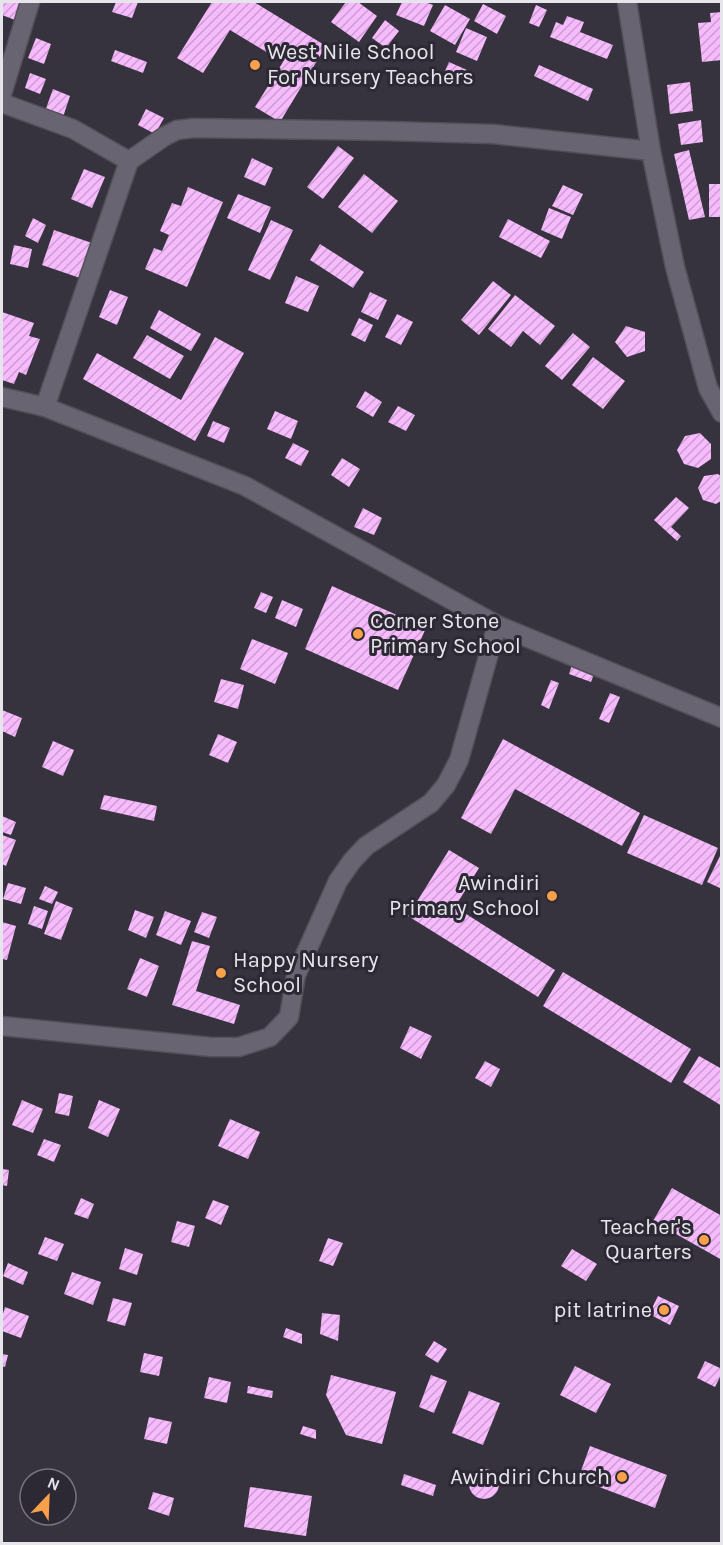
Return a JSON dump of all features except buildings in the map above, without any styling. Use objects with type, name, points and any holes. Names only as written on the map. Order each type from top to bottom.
[{"type":"street","points":[[2,94],[30,2]]},
{"type":"street","points":[[627,2],[651,151],[675,267],[708,387],[722,413]]},
{"type":"street","points":[[2,103],[73,129],[129,161]]},
{"type":"street","points":[[45,407],[129,161],[177,130],[194,128],[493,134],[651,151]]},
{"type":"street","points":[[2,397],[45,407],[245,486],[496,625],[722,718]]},
{"type":"street","points":[[2,1026],[211,1047],[239,1047],[270,1037],[289,1017],[296,975],[338,881],[366,846],[431,802],[446,785],[459,759],[496,625]]},
{"type":"place","name":"West Nile School For Nursery Teachers","points":[[255,65]]},
{"type":"place","name":"Corner Stone Primary School","points":[[358,634]]},
{"type":"place","name":"Awindiri Primary School","points":[[552,896]]},
{"type":"place","name":"Happy Nursery School","points":[[221,973]]},
{"type":"place","name":"Teacher's Quarters","points":[[704,1240]]},
{"type":"place","name":"pit latrine","points":[[664,1310]]},
{"type":"place","name":"Awindiri Church","points":[[622,1477]]}]
